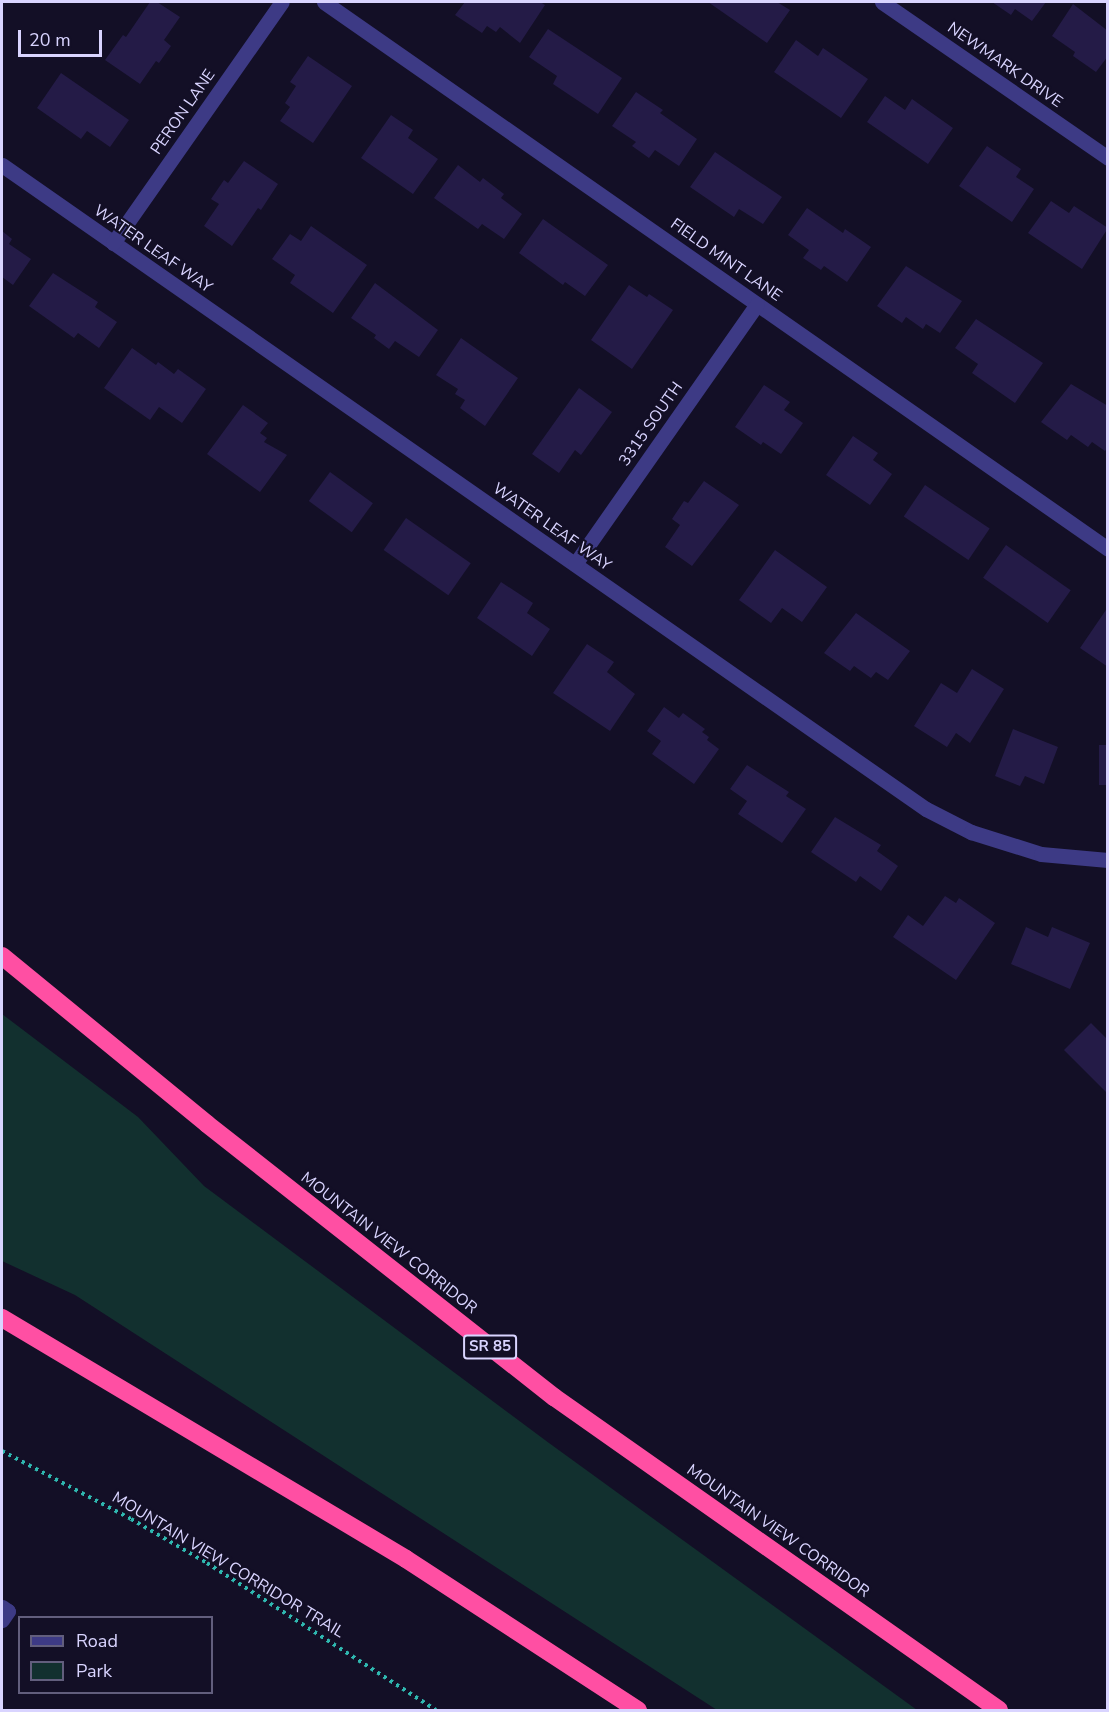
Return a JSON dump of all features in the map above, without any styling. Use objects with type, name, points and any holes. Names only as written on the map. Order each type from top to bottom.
[{"type":"highway","name":"MOUNTAIN VIEW CORRIDOR","points":[[2,956],[225,1139],[555,1397],[999,1710]]},
{"type":"highway","points":[[2,1317],[406,1559],[638,1710]]},
{"type":"street","name":"PERON LANE","points":[[113,243],[282,2]]},
{"type":"street","name":"FIELD MINT LANE","points":[[324,2],[1107,549]]},
{"type":"street","name":"NEWMARK DRIVE","points":[[882,2],[1107,158]]},
{"type":"street","name":"WATER LEAF WAY","points":[[2,165],[926,809],[971,832],[1041,854],[1107,860]]},
{"type":"street","name":"3315 SOUTH","points":[[574,564],[757,304]]},
{"type":"street","points":[[2,1606],[8,1611],[2,1620]]},
{"type":"path","name":"MOUNTAIN VIEW CORRIDOR TRAIL","points":[[2,1451],[132,1519],[207,1563],[436,1710]]},
{"type":"green space","points":[[2,1014],[138,1117],[204,1186],[549,1443],[917,1710],[717,1710],[75,1295],[2,1261]]},
{"type":"building","points":[[150,2],[157,2],[180,17],[164,40],[171,46],[159,63],[156,61],[140,84],[105,60],[123,35],[126,37]]},
{"type":"building","points":[[465,2],[540,2],[545,5],[520,43],[500,27],[496,32],[487,26],[482,33],[455,15]]},
{"type":"building","points":[[708,2],[777,2],[790,10],[767,43]]},
{"type":"building","points":[[992,2],[1046,2],[1032,21],[1015,9],[1011,15]]},
{"type":"building","points":[[1073,4],[1108,31],[1108,56],[1096,72],[1073,56],[1075,52],[1052,36]]},
{"type":"building","points":[[548,29],[622,78],[598,114],[553,84],[557,76],[529,57]]},
{"type":"building","points":[[796,40],[818,56],[823,48],[868,79],[841,118],[774,72]]},
{"type":"building","points":[[308,56],[352,86],[313,143],[280,121],[290,107],[285,103],[296,86],[290,82]]},
{"type":"building","points":[[61,73],[129,120],[110,147],[87,131],[81,139],[37,108]]},
{"type":"building","points":[[636,92],[663,110],[660,113],[697,139],[679,166],[655,150],[649,158],[632,146],[636,142],[612,126]]},
{"type":"building","points":[[885,96],[905,110],[912,99],[953,128],[928,164],[867,122]]},
{"type":"building","points":[[391,115],[413,130],[408,138],[438,159],[413,194],[361,158]]},
{"type":"building","points":[[987,146],[1021,169],[1016,177],[1034,189],[1012,222],[959,186]]},
{"type":"building","points":[[715,152],[782,197],[763,224],[739,209],[734,217],[690,187]]},
{"type":"building","points":[[244,161],[278,184],[261,210],[258,208],[232,246],[204,226],[219,204],[211,199],[224,180],[228,183]]},
{"type":"building","points":[[458,165],[480,182],[483,178],[504,194],[501,198],[522,214],[504,239],[482,224],[478,229],[434,198]]},
{"type":"building","points":[[1051,201],[1069,213],[1074,206],[1108,228],[1082,269],[1028,233]]},
{"type":"building","points":[[807,208],[843,233],[845,229],[871,247],[847,282],[824,266],[821,270],[803,258],[809,250],[788,235]]},
{"type":"building","points":[[543,219],[608,265],[585,296],[565,282],[563,285],[519,253]]},
{"type":"building","points":[[311,226],[367,265],[333,313],[290,283],[295,275],[272,259],[290,234],[301,241]]},
{"type":"building","points":[[2,231],[12,239],[9,244],[31,259],[13,285],[2,277]]},
{"type":"building","points":[[906,266],[962,301],[940,333],[926,324],[923,329],[906,317],[902,323],[877,306]]},
{"type":"building","points":[[53,273],[98,302],[95,307],[117,322],[99,348],[78,333],[74,338],[29,306]]},
{"type":"building","points":[[375,283],[438,330],[419,357],[395,341],[389,349],[374,338],[376,335],[351,318]]},
{"type":"building","points":[[629,285],[647,297],[649,294],[673,310],[632,369],[591,340]]},
{"type":"building","points":[[976,319],[1043,363],[1015,403],[972,373],[978,364],[955,348]]},
{"type":"building","points":[[461,338],[518,378],[485,426],[460,408],[465,400],[455,394],[458,389],[436,375]]},
{"type":"building","points":[[132,348],[156,365],[158,362],[174,374],[178,369],[206,389],[182,423],[159,407],[150,420],[104,388]]},
{"type":"building","points":[[1071,384],[1108,406],[1108,447],[1105,451],[1092,442],[1088,447],[1071,435],[1067,440],[1041,422]]},
{"type":"building","points":[[764,385],[790,402],[784,410],[803,423],[781,454],[763,442],[761,445],[735,427]]},
{"type":"building","points":[[579,388],[612,412],[581,455],[575,450],[559,473],[532,454]]},
{"type":"building","points":[[243,405],[268,423],[260,433],[267,438],[264,442],[287,455],[260,492],[207,454]]},
{"type":"building","points":[[853,436],[878,453],[873,460],[892,474],[870,505],[826,475]]},
{"type":"building","points":[[330,472],[373,503],[352,532],[309,501]]},
{"type":"building","points":[[704,481],[739,505],[692,566],[665,547],[680,525],[672,519],[684,501],[688,503]]},
{"type":"building","points":[[925,485],[990,529],[968,560],[904,517]]},
{"type":"building","points":[[406,518],[471,563],[448,595],[384,550]]},
{"type":"building","points":[[1006,545],[1071,590],[1048,623],[983,578]]},
{"type":"building","points":[[775,550],[827,587],[802,622],[782,608],[771,623],[739,600]]},
{"type":"building","points":[[501,582],[533,603],[527,613],[550,629],[532,656],[477,618]]},
{"type":"building","points":[[1108,607],[1108,667],[1080,648]]},
{"type":"building","points":[[856,613],[910,651],[888,680],[876,672],[871,678],[854,666],[850,671],[824,653]]},
{"type":"building","points":[[587,644],[614,662],[607,672],[635,694],[610,731],[553,693]]},
{"type":"building","points":[[972,669],[1004,689],[970,743],[956,733],[947,747],[914,726],[941,683],[957,693]]},
{"type":"building","points":[[664,707],[679,718],[683,713],[705,729],[702,732],[709,737],[707,740],[719,749],[694,784],[652,754],[661,741],[647,731]]},
{"type":"building","points":[[1013,729],[1058,747],[1044,784],[1025,776],[1020,786],[995,776]]},
{"type":"building","points":[[1099,745],[1108,745],[1108,785],[1099,785]]},
{"type":"building","points":[[747,765],[789,792],[786,796],[806,809],[782,843],[738,814],[747,801],[730,789]]},
{"type":"building","points":[[835,817],[881,845],[877,851],[898,866],[881,891],[860,876],[856,882],[811,852]]},
{"type":"building","points":[[945,896],[956,903],[959,898],[995,923],[956,980],[893,937],[908,915],[923,926]]},
{"type":"building","points":[[1026,927],[1048,937],[1052,927],[1090,943],[1070,989],[1011,964]]},
{"type":"building","points":[[1091,1023],[1108,1040],[1108,1094],[1064,1050]]}]
